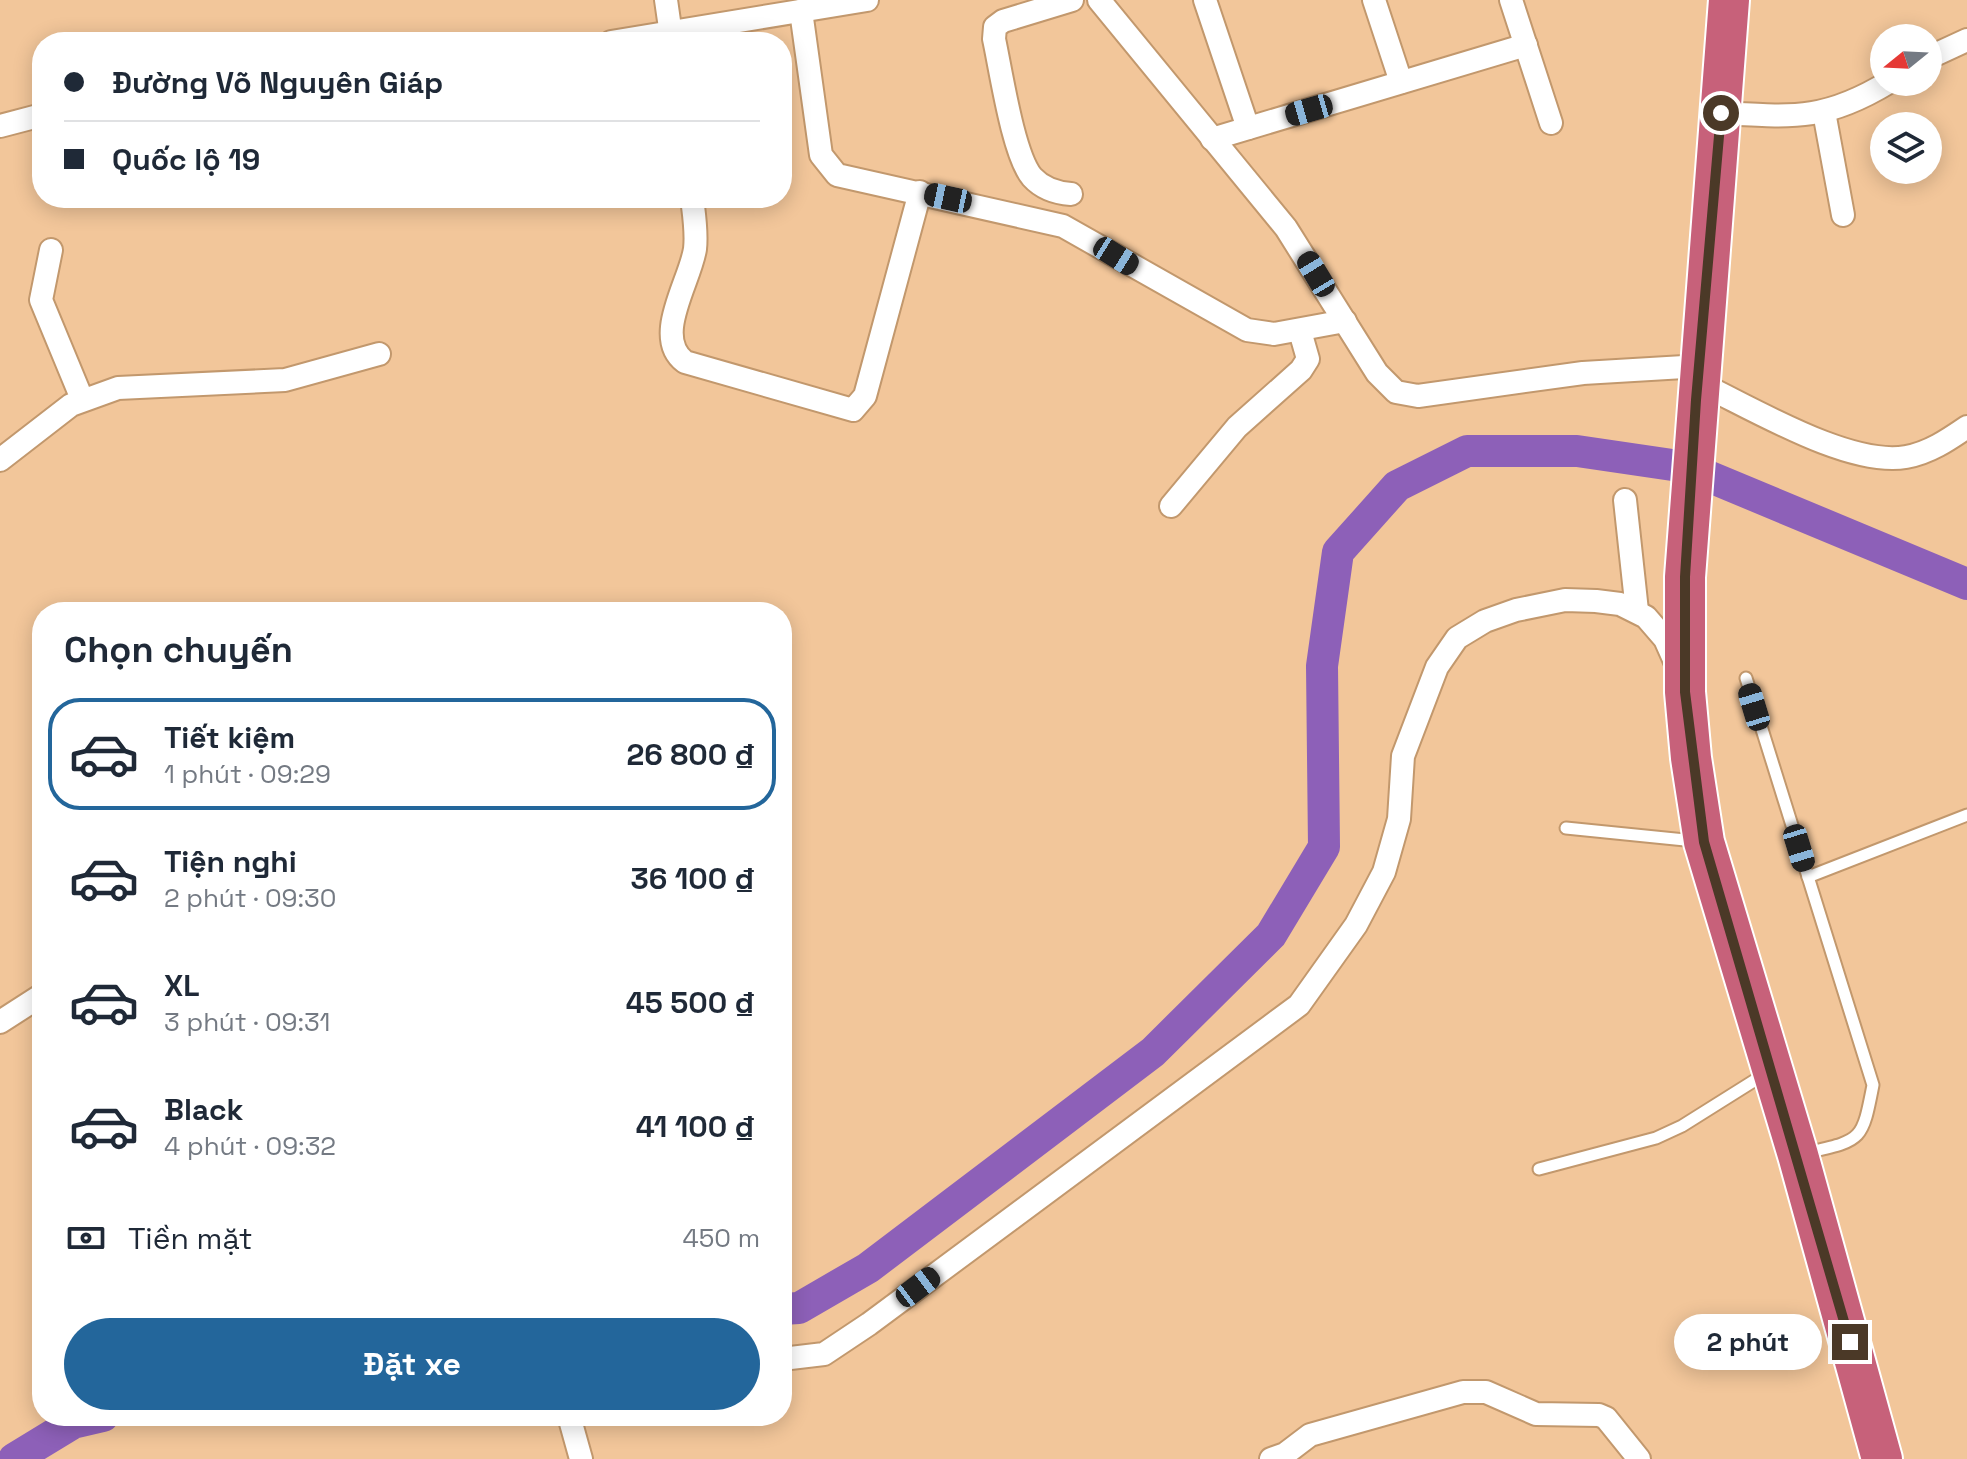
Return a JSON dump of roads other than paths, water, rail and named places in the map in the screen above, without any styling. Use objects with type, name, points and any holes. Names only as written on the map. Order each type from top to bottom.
[{"type":"highway","points":[[1729,0],[1685,577],[1685,692],[1704,842],[1798,1155],[1882,1459]]},
{"type":"street","points":[[666,0],[670,32]]},
{"type":"street","points":[[700,32],[867,0]]},
{"type":"street","points":[[1071,194],[1058,193],[1043,185],[1025,165],[994,39],[995,27],[1003,21],[1072,0]]},
{"type":"street","points":[[1099,0],[1302,250],[1377,373],[1396,392],[1406,395],[1583,373],[1698,383],[1818,441],[1860,453],[1908,456],[1944,443],[1967,427]]},
{"type":"street","points":[[1205,0],[1248,128]]},
{"type":"street","points":[[1374,0],[1401,82]]},
{"type":"street","points":[[1511,0],[1551,123]]},
{"type":"street","points":[[801,11],[824,163],[837,175],[1063,226],[1247,330],[1274,334],[1345,321]]},
{"type":"street","points":[[1942,52],[1967,40]]},
{"type":"street","points":[[1212,139],[1526,45]]},
{"type":"street","points":[[1721,113],[1800,117],[1824,112],[1870,91]]},
{"type":"street","points":[[1824,112],[1843,215]]},
{"type":"street","points":[[0,126],[32,118]]},
{"type":"street","points":[[692,208],[694,253],[670,334],[677,356],[685,362],[853,410],[865,396],[920,192]]},
{"type":"street","points":[[51,250],[41,300],[82,399]]},
{"type":"street","points":[[1171,506],[1237,427],[1301,370],[1308,359],[1300,331]]},
{"type":"street","points":[[0,460],[58,413],[82,399],[132,386],[285,380],[379,354]]},
{"type":"street","points":[[1625,500],[1637,611]]},
{"type":"street","points":[[792,1358],[824,1354],[858,1332],[1299,1005],[1356,925],[1384,872],[1399,819],[1403,756],[1437,667],[1457,638],[1485,621],[1544,603],[1596,601],[1637,611],[1665,639],[1685,692]]},
{"type":"street","points":[[0,1022],[32,1001]]},
{"type":"street","points":[[1271,1459],[1285,1454],[1310,1435],[1477,1391],[1536,1414],[1599,1415],[1606,1418],[1639,1459]]},
{"type":"street","points":[[572,1426],[581,1459]]},
{"type":"lane","points":[[1746,678],[1873,1085],[1860,1135],[1850,1143],[1798,1155]]},
{"type":"lane","points":[[1808,877],[1967,815]]},
{"type":"lane","points":[[1566,828],[1704,842]]},
{"type":"lane","points":[[1539,1169],[1656,1138],[1682,1126],[1770,1070]]},
{"type":"waterway","points":[[792,1308],[799,1308],[868,1268],[1153,1052],[1271,935],[1324,847],[1322,666],[1338,552],[1397,486],[1467,451],[1577,451],[1686,467],[1967,584]]},
{"type":"waterway","points":[[14,1459],[68,1426]]}]
